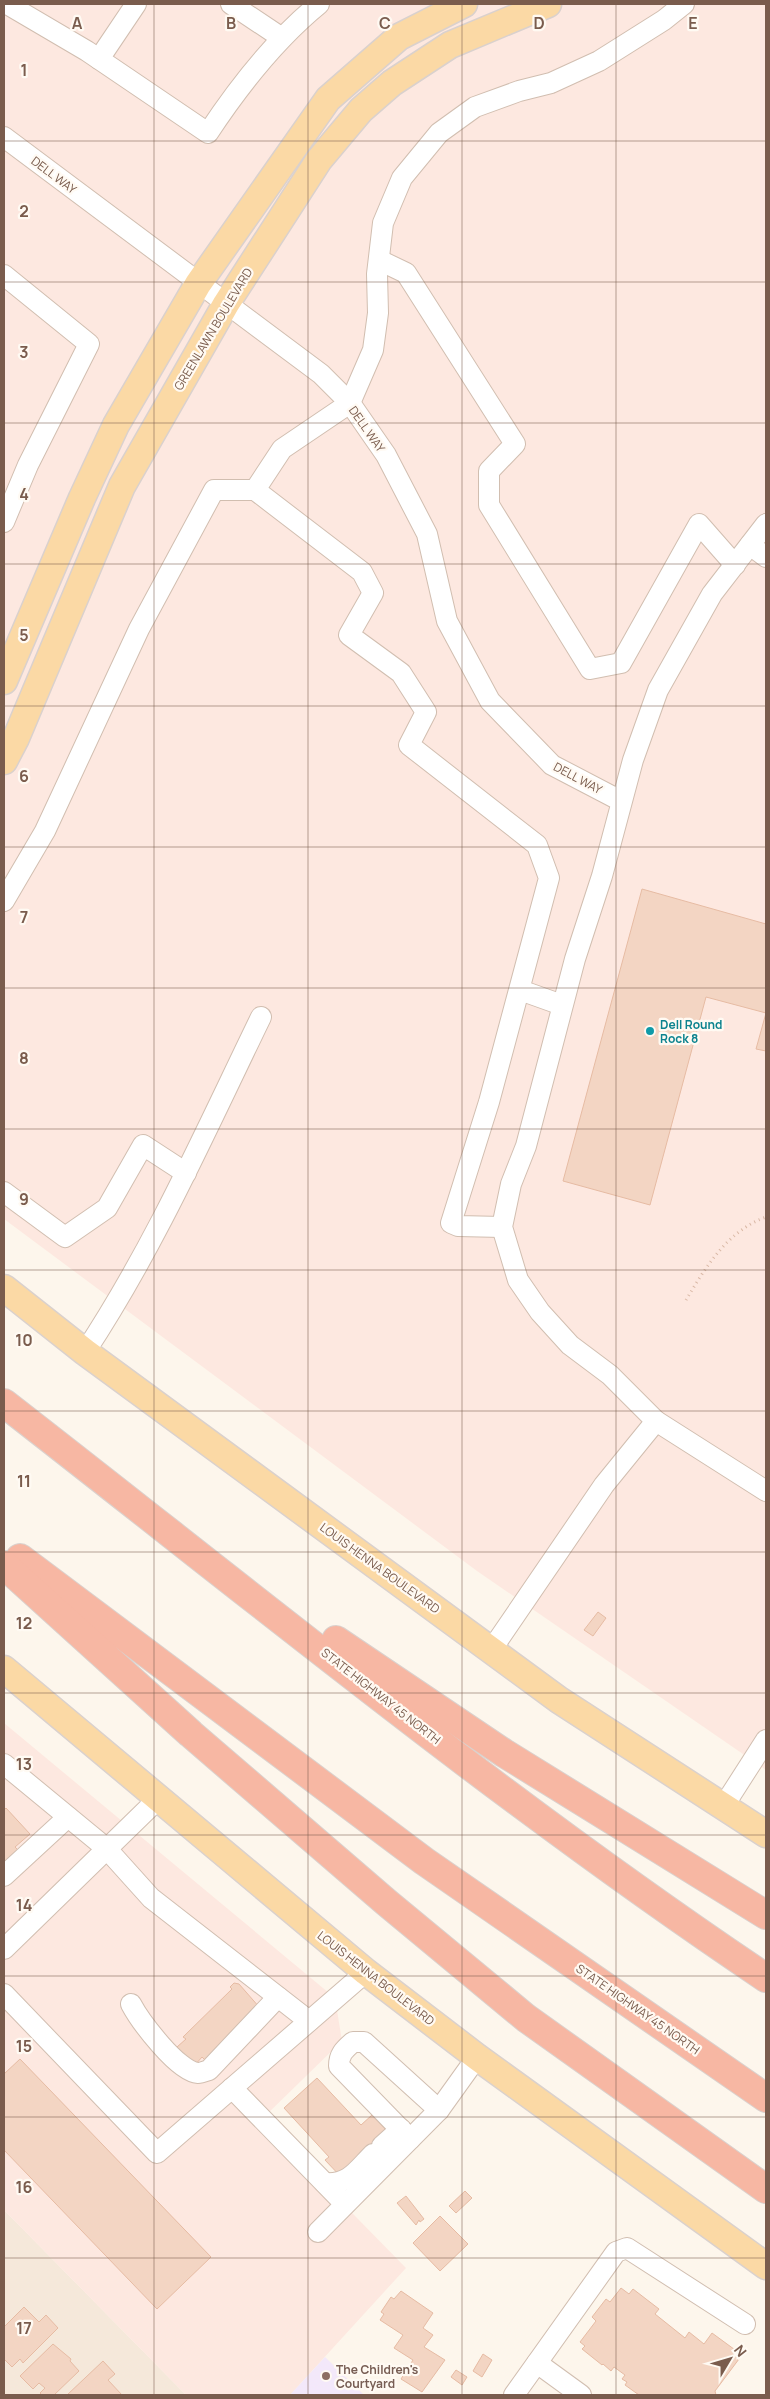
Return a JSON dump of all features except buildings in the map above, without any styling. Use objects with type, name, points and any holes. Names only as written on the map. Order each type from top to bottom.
[{"type":"highway","name":"STATE HIGHWAY 45 NORTH","points":[[4,1403],[485,1777],[672,1915],[766,1978]]},
{"type":"highway","points":[[139,1508],[504,1753],[766,1915]]},
{"type":"highway","name":"STATE HIGHWAY 45 NORTH","points":[[4,1546],[424,1861],[766,2098]]},
{"type":"highway","points":[[4,1564],[191,1734],[386,1902],[526,2018],[766,2189]]},
{"type":"main road","points":[[4,681],[82,498],[116,425],[198,284],[328,99],[399,37],[464,4]]},
{"type":"main road","name":"GREENLAWN BOULEVARD","points":[[4,761],[16,738],[122,486],[226,304],[319,160],[361,110],[392,83],[450,45],[548,4]]},
{"type":"main road","name":"LOUIS HENNA BOULEVARD","points":[[4,1288],[85,1352],[559,1700],[766,1834]]},
{"type":"main road","name":"LOUIS HENNA BOULEVARD","points":[[4,1669],[366,1972],[477,2056],[766,2266]]},
{"type":"street","points":[[8,4],[99,59],[208,133],[231,98],[291,27],[319,4]]},
{"type":"street","points":[[99,59],[136,4]]},
{"type":"street","points":[[231,4],[282,38]]},
{"type":"street","points":[[255,490],[282,449],[350,403],[373,350],[378,313],[379,260],[383,223],[402,178],[439,133],[475,106],[519,91],[551,84],[598,61],[664,20],[684,4]]},
{"type":"street","name":"DELL WAY","points":[[4,137],[198,284],[321,374],[350,403],[386,455],[427,534],[447,621],[490,701],[552,765],[621,801]]},
{"type":"street","points":[[379,260],[406,273],[515,444],[489,471],[489,505],[590,669],[621,663],[699,524],[735,565]]},
{"type":"street","points":[[4,275],[89,344],[28,465],[4,522]]},
{"type":"street","points":[[4,901],[45,830],[139,629],[214,490],[255,490],[362,572],[373,593],[349,635],[401,673],[426,712],[409,745],[537,845],[549,878],[484,1119],[451,1223],[458,1226],[502,1227]]},
{"type":"street","points":[[766,524],[712,594],[658,690],[621,801],[602,876],[562,1006],[526,1146],[511,1184],[502,1227],[518,1280],[540,1312],[570,1345],[610,1375],[656,1421],[766,1491]]},
{"type":"street","points":[[750,545],[766,557]]},
{"type":"street","points":[[520,990],[562,1006]]},
{"type":"street","points":[[85,1352],[115,1306],[186,1173],[261,1017]]},
{"type":"street","points":[[4,1192],[65,1236],[107,1208],[143,1145],[186,1173]]},
{"type":"street","points":[[492,1649],[604,1485],[656,1421]]},
{"type":"street","points":[[723,1807],[766,1740]]},
{"type":"street","points":[[4,1764],[106,1848],[151,1898],[309,2021]]},
{"type":"street","points":[[4,1948],[158,1799]]},
{"type":"street","points":[[4,1876],[68,1817]]},
{"type":"street","points":[[4,1994],[157,2154],[366,1972]]},
{"type":"street","points":[[131,2004],[140,2022],[185,2068],[198,2073],[209,2070],[278,1997]]},
{"type":"street","points":[[405,2134],[339,2066],[339,2057],[352,2042],[364,2042],[439,2110]]},
{"type":"street","points":[[325,2183],[336,2184],[346,2181],[378,2150],[439,2110],[477,2056]]},
{"type":"street","points":[[232,2088],[345,2204]]},
{"type":"street","points":[[318,2232],[345,2204],[405,2134]]},
{"type":"street","points":[[514,2395],[616,2252],[627,2248],[745,2324]]},
{"type":"street","points":[[537,2364],[581,2395]]},
{"type":"path","points":[[686,1300],[713,1255],[742,1231],[756,1221],[766,1217]]},
{"type":"shaded area","points":[[4,4],[766,4],[766,1770],[477,1571],[4,1219]]},
{"type":"shaded area","points":[[4,1723],[335,1998],[342,2041],[261,2120],[406,2268],[290,2395],[186,2395],[4,2210]]},
{"type":"shaded area","points":[[4,2210],[186,2395],[4,2395]]},
{"type":"shaded area","name":"The Children's Courtyard","points":[[325,2357],[364,2395],[290,2395]]},
{"type":"place","name":"Dell Round Rock 8","points":[[650,1031]]},
{"type":"place","name":"The Children's Courtyard","points":[[326,2376]]}]
